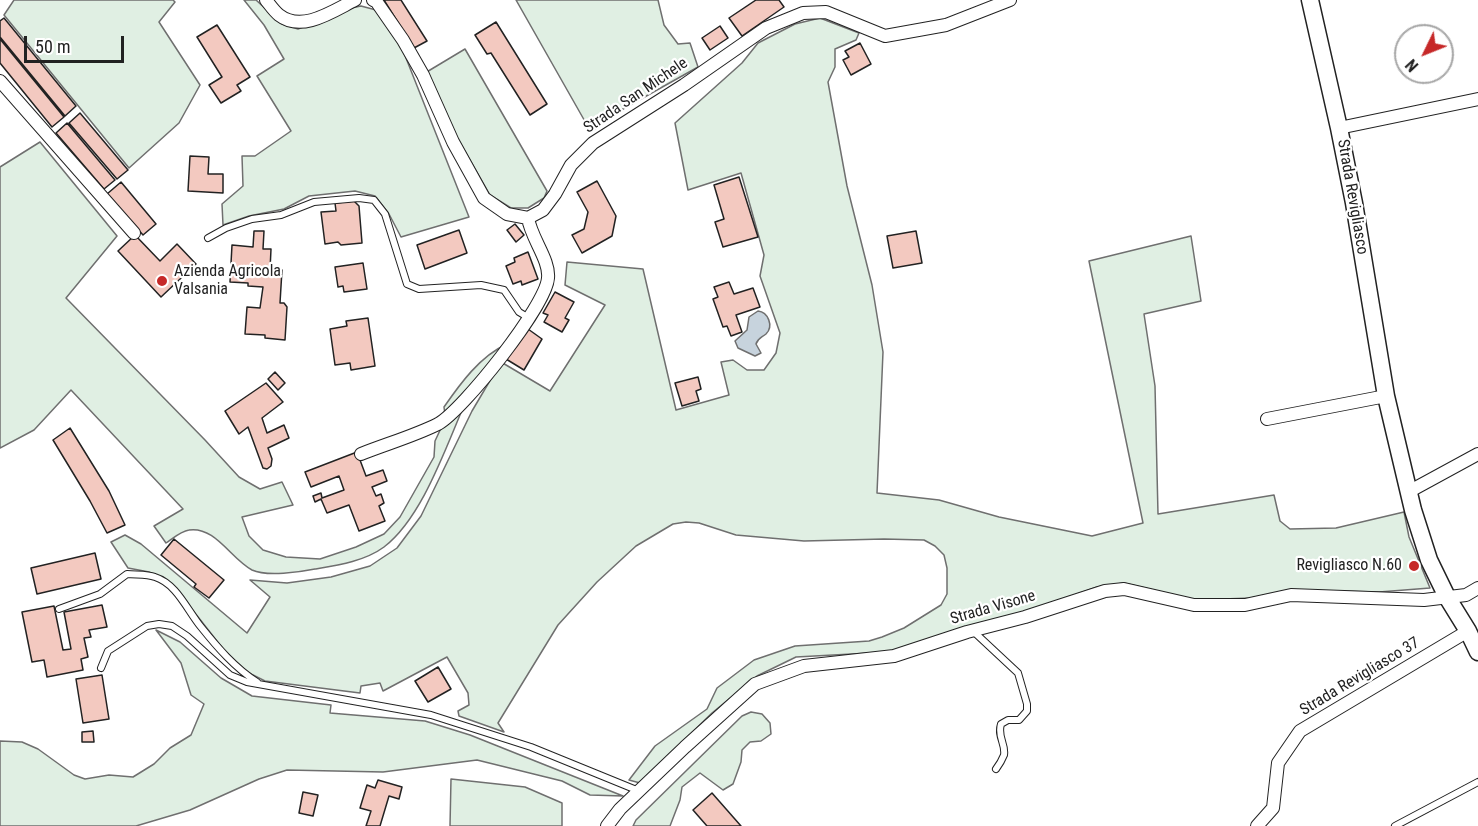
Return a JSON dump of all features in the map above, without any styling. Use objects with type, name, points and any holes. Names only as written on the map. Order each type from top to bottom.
[{"type":"street","points":[[266,0],[279,15],[292,21],[305,22],[355,0]]},
{"type":"street","points":[[361,454],[439,423],[453,412],[494,368],[530,319],[548,280],[548,269],[530,230],[528,218],[507,214],[484,198],[453,142],[423,75],[403,40],[373,0]]},
{"type":"street","name":"Strada San Michele","points":[[528,218],[543,210],[571,165],[593,142],[684,85],[765,28],[803,13],[826,12],[885,36],[946,25],[1010,0]]},
{"type":"street","name":"Strada Revigliasco","points":[[1310,0],[1339,128],[1386,396],[1413,510],[1429,560],[1478,652]]},
{"type":"street","points":[[0,81],[134,234]]},
{"type":"street","points":[[1339,128],[1478,99]]},
{"type":"street","points":[[1267,419],[1386,396]]},
{"type":"street","points":[[1410,491],[1478,454]]},
{"type":"street","name":"Strada Visone","points":[[607,826],[620,809],[755,684],[804,666],[894,656],[1105,591],[1124,590],[1194,605],[1245,605],[1290,595],[1424,600],[1466,595],[1478,588]]},
{"type":"street","name":"Strada Revigliasco 37","points":[[1257,826],[1273,808],[1278,763],[1300,731],[1468,632]]},
{"type":"lane","points":[[208,238],[226,228],[252,219],[281,215],[314,202],[359,198],[374,200],[385,214],[408,284],[419,289],[481,285],[504,290],[519,312],[530,319]]},
{"type":"lane","points":[[59,609],[100,594],[127,574],[155,577],[168,584],[222,652],[245,674],[263,685]]},
{"type":"lane","points":[[101,668],[108,651],[147,626],[159,624],[172,626],[187,636],[230,675],[263,685],[431,715],[531,747],[639,791]]},
{"type":"lane","points":[[973,630],[1018,673],[1027,704],[1027,711],[1019,720],[1008,720],[1001,724],[998,732],[1004,756],[996,769]]},
{"type":"lane","points":[[1395,826],[1478,782]]},
{"type":"green space","points":[[14,0],[173,0],[175,2],[159,22],[200,85],[179,123],[129,168],[4,15]]},
{"type":"green space","points":[[244,0],[256,0],[282,24],[298,29],[351,8],[361,6],[376,10],[402,48],[469,217],[401,237],[389,214],[375,196],[355,191],[309,196],[284,209],[249,216],[223,225],[222,204],[243,186],[242,156],[255,156],[291,131],[257,76],[284,59],[264,25]]},
{"type":"green space","points":[[516,0],[658,0],[664,25],[678,44],[690,43],[698,67],[616,113],[591,132]]},
{"type":"green space","points":[[820,18],[859,33],[856,40],[835,49],[835,67],[828,82],[847,186],[872,285],[883,352],[877,493],[939,500],[999,517],[1092,536],[1143,523],[1089,261],[1191,236],[1201,301],[1144,314],[1155,386],[1158,514],[1274,495],[1280,521],[1290,529],[1336,528],[1404,512],[1409,537],[1430,588],[1379,592],[1289,590],[1251,598],[1195,600],[1124,583],[1097,587],[1018,615],[889,652],[796,657],[757,676],[712,713],[640,783],[629,780],[655,746],[707,709],[717,688],[754,660],[795,646],[869,641],[904,628],[941,605],[947,594],[947,568],[944,555],[924,540],[804,541],[736,535],[699,523],[673,524],[636,546],[597,582],[558,625],[498,723],[504,732],[459,716],[458,711],[469,705],[468,693],[447,657],[383,691],[380,683],[361,686],[360,693],[265,681],[247,672],[224,650],[173,585],[149,572],[128,568],[111,542],[125,535],[141,544],[247,633],[270,597],[250,580],[287,583],[331,577],[370,566],[397,548],[421,516],[472,411],[501,362],[550,391],[605,305],[565,285],[567,262],[643,269],[676,410],[729,395],[721,362],[733,360],[747,370],[764,370],[776,353],[780,333],[760,276],[764,255],[741,173],[688,190],[675,123],[742,63],[758,43],[795,24]]},
{"type":"green space","points":[[465,49],[547,191],[544,198],[528,208],[511,208],[490,195],[458,139],[425,73]]},
{"type":"green space","points":[[40,142],[117,236],[66,298],[239,477],[260,489],[282,482],[293,505],[242,517],[249,536],[263,550],[286,557],[320,559],[356,547],[384,534],[400,517],[434,457],[435,441],[442,426],[466,401],[442,459],[422,499],[398,534],[384,547],[369,556],[342,564],[275,574],[252,570],[215,538],[198,530],[183,532],[166,543],[154,526],[183,509],[71,390],[34,430],[0,448],[0,167]]},
{"type":"green space","points":[[507,344],[445,415],[444,407],[471,371],[497,349]]},
{"type":"green space","points":[[156,630],[180,642],[221,678],[252,696],[331,705],[330,713],[425,721],[470,735],[623,796],[590,795],[562,781],[477,760],[383,772],[287,770],[259,779],[190,810],[136,826],[0,826],[0,741],[22,742],[38,749],[74,775],[85,779],[109,775],[133,777],[191,735],[204,704],[191,695],[181,663]]},
{"type":"green space","points":[[751,712],[762,714],[770,723],[771,734],[761,741],[750,742],[742,750],[741,762],[733,784],[723,790],[700,773],[682,787],[680,800],[670,826],[633,826],[636,820],[742,716]]},
{"type":"green space","points":[[451,779],[525,787],[562,803],[562,826],[450,826]]},
{"type":"shaded area","points":[[758,311],[765,314],[770,327],[757,342],[761,353],[755,356],[738,348],[735,341],[747,330],[749,317]]},
{"type":"building","points":[[384,0],[401,0],[427,41],[414,48]]},
{"type":"building","points":[[756,0],[779,0],[784,7],[742,36],[729,18]]},
{"type":"building","points":[[4,18],[76,106],[65,116],[0,37],[0,21]]},
{"type":"building","points":[[496,22],[547,104],[530,115],[491,53],[487,54],[475,35]]},
{"type":"building","points":[[217,25],[250,77],[237,85],[241,91],[221,103],[209,85],[222,77],[197,37]]},
{"type":"building","points":[[720,26],[728,38],[710,50],[702,38]]},
{"type":"building","points":[[0,39],[64,117],[52,127],[0,63]]},
{"type":"building","points":[[860,43],[871,64],[851,75],[843,60],[849,57],[845,51]]},
{"type":"building","points":[[80,113],[128,170],[117,179],[69,123]]},
{"type":"building","points":[[67,123],[115,180],[104,189],[56,133]]},
{"type":"building","points":[[190,156],[209,157],[208,174],[223,174],[223,193],[188,191]]},
{"type":"building","points":[[739,177],[758,237],[723,247],[715,222],[724,219],[714,185]]},
{"type":"building","points":[[597,181],[616,216],[612,236],[582,253],[572,235],[584,229],[588,212],[577,192]]},
{"type":"building","points":[[121,182],[156,224],[143,235],[107,194]]},
{"type":"building","points":[[354,201],[359,206],[362,243],[325,244],[321,212],[336,211],[335,203]]},
{"type":"building","points":[[515,224],[524,235],[516,242],[507,230]]},
{"type":"building","points":[[459,230],[467,253],[425,269],[417,245]]},
{"type":"building","points":[[254,231],[264,231],[263,249],[271,249],[270,270],[282,270],[280,303],[284,303],[287,307],[285,340],[265,338],[265,335],[245,334],[247,307],[260,308],[263,287],[230,282],[232,245],[253,247]]},
{"type":"building","points":[[916,231],[922,263],[893,268],[887,236]]},
{"type":"building","name":"Azienda Agricola Valsania","points":[[135,235],[160,261],[177,244],[196,264],[161,297],[118,251]]},
{"type":"building","points":[[528,252],[538,279],[522,285],[521,281],[513,284],[506,266],[515,262],[514,258]]},
{"type":"building","points":[[363,263],[367,289],[344,292],[343,286],[338,287],[335,267]]},
{"type":"building","points":[[729,282],[734,294],[753,288],[760,307],[736,315],[742,332],[731,336],[727,326],[723,327],[713,299],[718,297],[714,287]]},
{"type":"building","points":[[555,292],[574,302],[565,318],[569,320],[562,332],[544,322],[548,315],[543,313]]},
{"type":"building","points":[[368,318],[375,366],[351,370],[350,363],[335,365],[330,329],[347,326],[346,321]]},
{"type":"building","points":[[528,329],[542,339],[524,370],[506,359]]},
{"type":"building","points":[[275,372],[285,383],[278,390],[268,379]]},
{"type":"building","points":[[698,377],[701,389],[696,391],[699,401],[682,406],[675,383]]},
{"type":"building","points":[[266,383],[283,402],[262,418],[267,433],[284,425],[289,438],[268,448],[272,459],[271,466],[267,469],[263,468],[248,427],[239,434],[225,411]]},
{"type":"building","points":[[70,428],[109,491],[125,525],[107,533],[53,440]]},
{"type":"building","points":[[357,452],[366,476],[383,470],[387,481],[372,487],[376,496],[381,494],[384,503],[379,506],[385,521],[359,531],[349,505],[327,513],[321,499],[315,502],[313,496],[321,493],[322,498],[344,490],[339,476],[311,487],[305,472]]},
{"type":"building","points":[[174,539],[224,580],[209,598],[194,587],[196,584],[161,555]]},
{"type":"building","points":[[95,553],[101,579],[37,594],[31,568]]},
{"type":"building","points":[[102,605],[107,627],[89,630],[91,637],[84,638],[88,657],[81,659],[83,670],[47,677],[44,660],[32,662],[22,612],[54,606],[63,650],[71,649],[64,612]]},
{"type":"building","points":[[438,667],[451,689],[428,702],[415,681]]},
{"type":"building","points":[[102,675],[109,719],[83,723],[76,679]]},
{"type":"building","points":[[93,731],[94,742],[82,742],[82,732]]},
{"type":"building","points":[[378,780],[402,787],[399,799],[389,796],[380,826],[366,826],[371,811],[360,808],[367,785],[375,788]]},
{"type":"building","points":[[303,792],[318,795],[313,816],[299,813]]},
{"type":"building","points":[[712,793],[741,826],[707,826],[693,810]]},
{"type":"place","name":"Azienda Agricola Valsania","points":[[162,281]]},
{"type":"place","name":"Revigliasco N.60","points":[[1414,566]]}]
